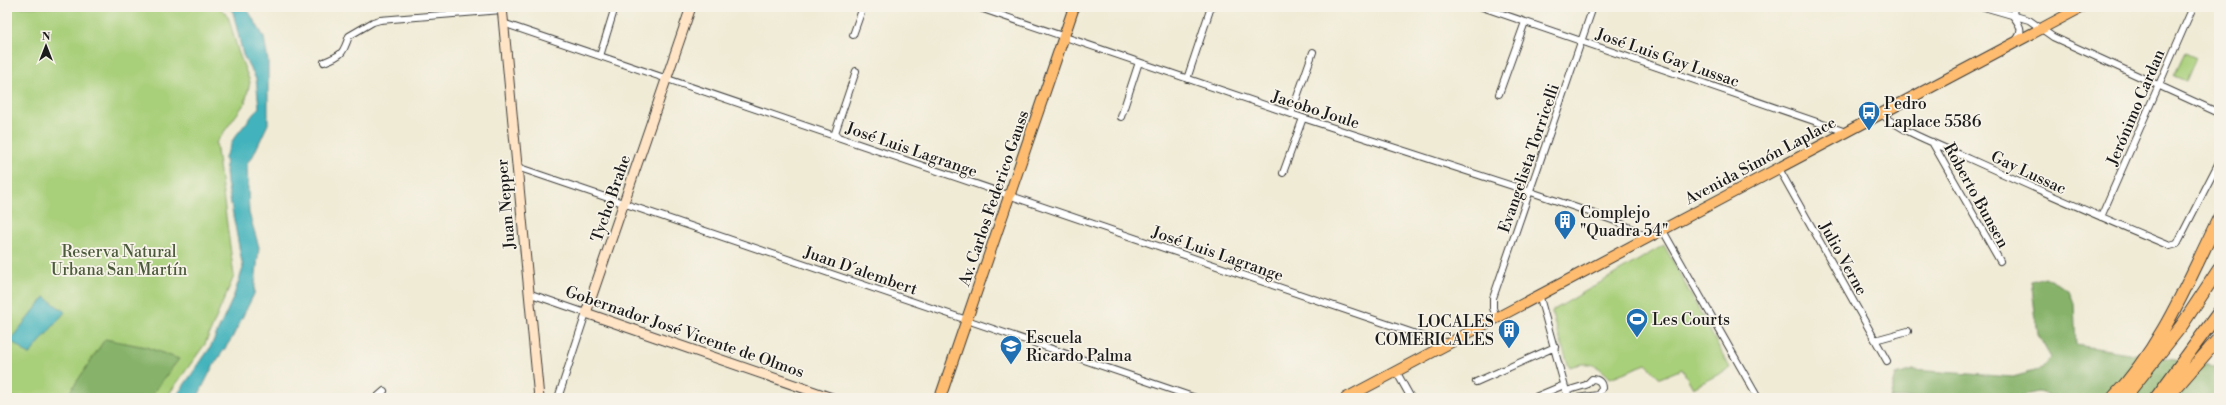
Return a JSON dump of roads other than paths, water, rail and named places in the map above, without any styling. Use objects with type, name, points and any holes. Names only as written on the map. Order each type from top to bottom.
[{"type":"highway","points":[[2124,398],[2139,375],[2162,333],[2219,218]]},
{"type":"highway","points":[[2113,398],[2139,375],[2182,325],[2219,268]]},
{"type":"highway","points":[[2167,398],[2219,312]]},
{"type":"highway","points":[[2156,398],[2219,338]]},
{"type":"main road","name":"Tycho Brahe","points":[[586,313],[691,7]]},
{"type":"main road","name":"Av. Carlos Federico Gauss","points":[[940,398],[1074,7]]},
{"type":"main road","name":"Avenida Simón Laplace","points":[[1346,398],[1646,237],[1881,114],[2039,28],[2082,7]]},
{"type":"main road","name":"Juan Nepper","points":[[502,9],[539,398]]},
{"type":"main road","name":"Gobernador José Vicente de Olmos","points":[[586,313],[832,398]]},
{"type":"street","points":[[600,56],[616,7]]},
{"type":"street","points":[[853,35],[863,7]]},
{"type":"street","name":"Jacobo Joule","points":[[977,7],[1302,118],[1531,192],[1615,221],[1646,237]]},
{"type":"street","points":[[1187,79],[1211,7]]},
{"type":"street","name":"José Luis Gay Lussac","points":[[1482,7],[1846,132]]},
{"type":"street","name":"Evangelista Torricelli","points":[[1496,317],[1493,308],[1493,298],[1531,192],[1593,7]]},
{"type":"street","points":[[1984,7],[2029,20],[2053,38],[2219,113]]},
{"type":"street","points":[[2014,7],[2013,16],[2019,24],[2021,31],[2017,40]]},
{"type":"street","name":"Jerónimo Cardan","points":[[2101,217],[2193,7]]},
{"type":"street","points":[[324,62],[345,51],[349,36],[373,22],[502,9]]},
{"type":"street","points":[[1499,94],[1525,22]]},
{"type":"street","name":"José Luis Lagrange","points":[[503,23],[1434,340],[1449,343]]},
{"type":"street","points":[[1291,114],[1313,52]]},
{"type":"street","points":[[1121,117],[1139,62]]},
{"type":"street","points":[[834,136],[856,71]]},
{"type":"street","name":"Gay Lussac","points":[[1881,114],[1892,123],[1932,142],[2170,246],[2177,244],[2219,162]]},
{"type":"street","points":[[1283,173],[1302,118]]},
{"type":"street","name":"Roberto Bunsen","points":[[1932,142],[2000,261]]},
{"type":"street","name":"Juan D´alembert","points":[[517,167],[1196,398]]},
{"type":"street","name":"Julio Verne","points":[[1778,167],[1887,361]]},
{"type":"street","points":[[1662,229],[1758,398]]},
{"type":"street","name":"Gobernador José Vicente de Olmos","points":[[528,293],[586,313]]},
{"type":"street","points":[[1539,294],[1568,398]]},
{"type":"street","name":"Tycho Brahe","points":[[558,398],[586,313]]},
{"type":"street","points":[[1875,340],[1908,331]]},
{"type":"street","points":[[1476,382],[1555,347]]},
{"type":"street","points":[[1396,371],[1411,398]]},
{"type":"street","points":[[1533,398],[1565,388],[1586,385],[1589,380],[1594,379],[1599,381],[1602,386],[1600,396],[1577,398]]},
{"type":"street","points":[[376,398],[384,391]]},
{"type":"water","points":[[228,7],[246,7],[264,37],[268,61],[268,124],[253,156],[247,163],[249,213],[259,247],[254,294],[232,338],[213,366],[197,398],[175,398],[210,348],[233,298],[243,268],[227,183],[225,157],[234,138],[259,107],[256,79],[243,55],[233,12]]},
{"type":"water","points":[[45,297],[65,312],[29,355],[10,340]]},
{"type":"place","name":"Pedro Laplace 5586","points":[[1869,132]]},
{"type":"place","name":"Complejo \"Quadra 54\"","points":[[1565,240]]},
{"type":"place","name":"Les Courts","points":[[1637,338]]},
{"type":"place","name":"LOCALES COMERICALES","points":[[1509,350]]},
{"type":"place","name":"Escuela Ricardo Palma","points":[[1011,366]]},
{"type":"park label","name":"Reserva Natural Urbana San Martín","points":[[119,260]]}]
